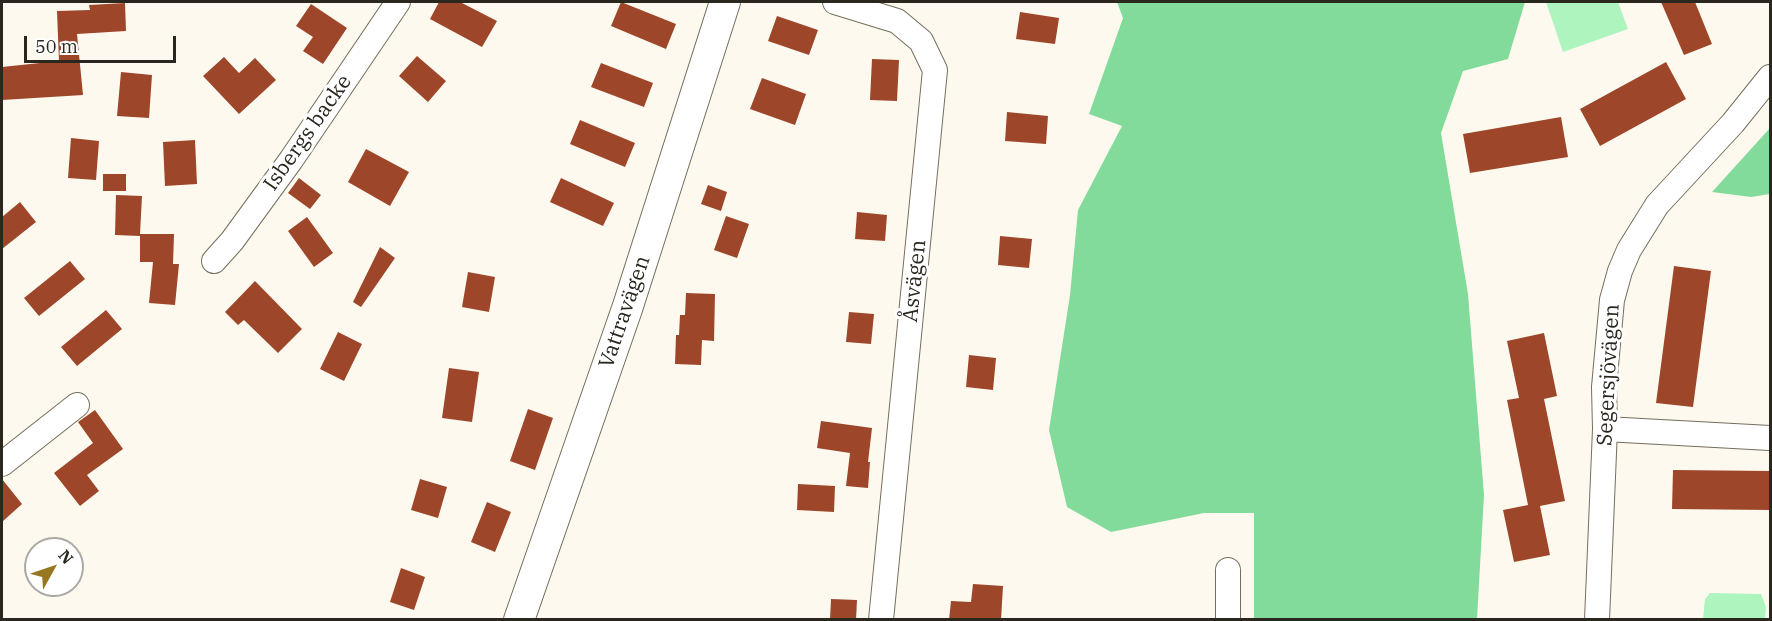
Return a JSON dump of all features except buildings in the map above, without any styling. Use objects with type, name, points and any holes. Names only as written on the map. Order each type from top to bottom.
[{"type":"street","name":"Isbergs backe","points":[[214,261],[232,241],[291,160],[398,2]]},
{"type":"street","name":"Vattravägen","points":[[519,620],[628,306],[725,2]]},
{"type":"street","name":"Åsvägen","points":[[835,2],[897,21],[921,42],[935,70],[881,620]]},
{"type":"street","name":"Segersjövägen","points":[[1597,620],[1605,429],[1604,387],[1612,300],[1629,250],[1657,205],[1733,123],[1770,77]]},
{"type":"street","points":[[2,464],[77,405]]},
{"type":"street","points":[[1605,429],[1770,438]]},
{"type":"street","points":[[1228,570],[1228,620]]},
{"type":"green space","points":[[1117,2],[1525,2],[1508,59],[1463,71],[1441,133],[1468,294],[1484,495],[1477,619],[1254,619],[1254,513],[1204,513],[1111,532],[1067,507],[1049,430],[1070,295],[1078,210],[1122,126],[1089,114],[1123,18]]},
{"type":"green space","points":[[1546,2],[1618,2],[1628,29],[1563,52]]},
{"type":"green space","points":[[1770,128],[1770,194],[1751,197],[1712,192]]},
{"type":"green space","points":[[1710,593],[1761,594],[1766,607],[1765,619],[1703,619],[1705,599]]}]
